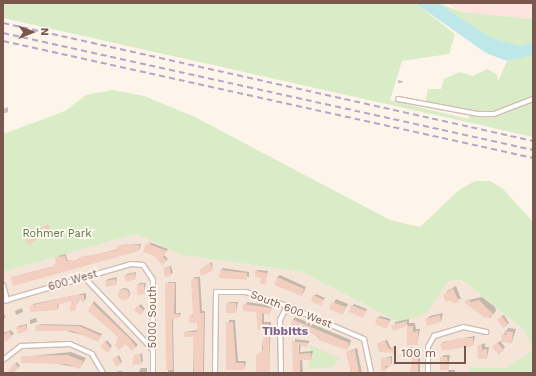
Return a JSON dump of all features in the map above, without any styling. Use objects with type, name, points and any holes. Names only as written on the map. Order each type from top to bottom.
[{"type":"street","points":[[398,99],[478,114],[494,114],[533,99]]},
{"type":"street","name":"600 West","points":[[5,301],[131,264],[143,265]]},
{"type":"street","name":"5000 South","points":[[143,265],[154,280],[153,373]]},
{"type":"street","points":[[85,278],[153,351]]},
{"type":"street","points":[[3,285],[5,301]]},
{"type":"street","name":"South 600 West","points":[[215,373],[216,292],[246,292],[287,306],[364,339],[371,373]]},
{"type":"street","points":[[281,373],[280,320],[287,306]]},
{"type":"street","points":[[428,373],[428,347],[434,336],[454,328],[486,332]]},
{"type":"street","points":[[3,360],[13,350],[30,344],[76,345],[92,354],[103,373]]},
{"type":"shaded area","points":[[445,3],[533,3],[533,19],[462,12]]},
{"type":"shaded area","points":[[136,234],[182,255],[302,272],[398,322],[426,313],[448,281],[462,280],[523,329],[533,350],[506,368],[469,367],[469,373],[3,373],[3,272]]},
{"type":"green space","points":[[3,3],[415,3],[455,34],[449,54],[402,61],[390,100],[468,119],[472,110],[425,103],[428,89],[441,89],[444,79],[460,72],[473,76],[487,69],[497,74],[498,81],[507,61],[533,55],[533,137],[3,18]]},
{"type":"green space","points":[[438,3],[462,12],[533,19],[533,42],[522,46],[490,38]]},
{"type":"green space","name":"Rohmer Park","points":[[113,90],[144,96],[195,117],[390,220],[420,227],[459,190],[475,181],[490,181],[502,188],[533,222],[533,350],[523,329],[462,280],[448,281],[426,314],[398,322],[302,272],[182,255],[136,234],[3,272],[3,134],[65,111],[86,95]]},
{"type":"green space","points":[[310,345],[340,358],[332,367],[308,369]]},
{"type":"green space","points":[[533,350],[533,373],[469,373],[469,367],[506,368]]},
{"type":"water","points":[[415,3],[438,3],[491,38],[522,46],[533,42],[533,55],[507,61],[486,53]]},
{"type":"building","points":[[47,224],[51,230],[29,245],[25,239]]},
{"type":"building","points":[[146,243],[167,251],[163,257],[167,261],[162,265],[154,256],[143,252]]},
{"type":"building","points":[[126,244],[139,245],[139,251],[13,286],[11,277],[52,267],[56,264],[55,257],[65,256],[66,261],[80,260],[79,257],[118,250],[117,246]]},
{"type":"building","points":[[210,263],[214,270],[202,276],[199,270]]},
{"type":"building","points":[[170,267],[171,276],[165,277],[163,268]]},
{"type":"building","points":[[220,270],[247,273],[247,280],[219,278]]},
{"type":"building","points":[[255,271],[267,273],[266,284],[260,284],[261,278],[255,277]]},
{"type":"building","points":[[134,273],[136,279],[126,282],[124,276]]},
{"type":"building","points":[[277,277],[304,289],[302,296],[274,285]]},
{"type":"building","points":[[198,278],[200,313],[204,313],[203,373],[194,373],[193,337],[184,337],[184,332],[197,332],[197,323],[189,323],[189,316],[193,316],[191,279]]},
{"type":"building","points":[[115,279],[117,285],[106,287],[105,281]]},
{"type":"building","points":[[165,283],[175,283],[174,314],[179,314],[179,318],[172,319],[173,370],[166,370]]},
{"type":"building","points":[[144,284],[145,294],[137,295],[137,285]]},
{"type":"building","points":[[123,288],[127,290],[129,294],[127,298],[123,300],[119,298],[117,294],[119,290]]},
{"type":"building","points":[[453,288],[459,302],[453,304],[452,300],[446,302],[443,295]]},
{"type":"building","points":[[73,295],[84,295],[84,303],[79,298],[75,311],[70,311],[71,301],[57,305],[58,310],[31,312],[29,306]]},
{"type":"building","points":[[313,295],[324,300],[321,306],[311,301]]},
{"type":"building","points":[[468,299],[471,302],[479,300],[494,315],[485,318],[464,302]]},
{"type":"building","points":[[332,302],[346,307],[343,315],[329,309]]},
{"type":"building","points":[[92,303],[130,339],[136,347],[132,351],[125,344],[119,350],[115,346],[118,337],[88,311]]},
{"type":"building","points":[[226,303],[236,303],[236,313],[226,313]]},
{"type":"building","points":[[243,304],[272,308],[270,315],[262,313],[262,324],[269,324],[270,373],[256,373],[256,355],[263,350],[263,330],[258,330],[256,312],[243,311]]},
{"type":"building","points":[[138,305],[144,311],[140,315],[134,310]]},
{"type":"building","points":[[351,305],[366,311],[363,318],[349,312]]},
{"type":"building","points":[[440,315],[441,322],[427,326],[425,319]]},
{"type":"building","points":[[502,316],[508,325],[503,328],[497,319]]},
{"type":"building","points":[[377,317],[390,321],[386,329],[375,324]]},
{"type":"building","points":[[292,319],[349,343],[347,350],[318,340],[319,337],[311,333],[291,332]]},
{"type":"building","points":[[407,321],[407,326],[393,331],[391,325]]},
{"type":"building","points":[[226,322],[233,322],[236,363],[244,363],[244,370],[226,370]]},
{"type":"building","points":[[26,325],[27,331],[18,334],[16,328]]},
{"type":"building","points":[[36,325],[79,326],[101,336],[98,342],[73,331],[35,331]]},
{"type":"building","points":[[407,326],[413,326],[413,332],[418,331],[418,345],[407,345]]},
{"type":"building","points":[[9,331],[12,337],[5,342],[3,335]]},
{"type":"building","points":[[504,331],[513,332],[512,343],[501,342],[502,334],[507,335]]},
{"type":"building","points":[[459,338],[473,338],[473,346],[442,351],[440,344]]},
{"type":"building","points":[[105,341],[111,349],[107,353],[100,346]]},
{"type":"building","points":[[292,341],[308,343],[306,348],[299,344],[299,354],[311,353],[312,360],[300,360],[300,373],[293,373]]},
{"type":"building","points":[[385,341],[389,349],[394,348],[395,353],[379,352],[377,343]]},
{"type":"building","points":[[497,342],[504,350],[499,355],[492,347]]},
{"type":"building","points":[[482,345],[482,350],[487,349],[487,359],[478,359],[477,346]]},
{"type":"building","points":[[403,348],[410,348],[410,356],[403,356]]},
{"type":"building","points":[[355,350],[359,373],[352,373],[347,359],[346,352]]},
{"type":"building","points":[[140,354],[142,364],[132,365],[134,355]]},
{"type":"building","points":[[412,354],[418,354],[418,373],[411,373]]},
{"type":"building","points":[[67,355],[83,361],[80,369],[66,364],[21,363],[21,356]]},
{"type":"building","points":[[117,356],[121,364],[116,367],[112,359]]},
{"type":"building","points":[[440,357],[447,357],[449,370],[440,370]]},
{"type":"building","points":[[381,358],[391,358],[391,366],[385,366],[386,371],[381,371]]},
{"type":"building","points":[[15,363],[19,368],[10,373],[8,370]]},
{"type":"railway","points":[[3,23],[533,141]]},
{"type":"railway","points":[[3,33],[533,150]]},
{"type":"railway","points":[[3,41],[533,158]]},
{"type":"district","name":"Tibbitts","points":[[285,332]]}]
